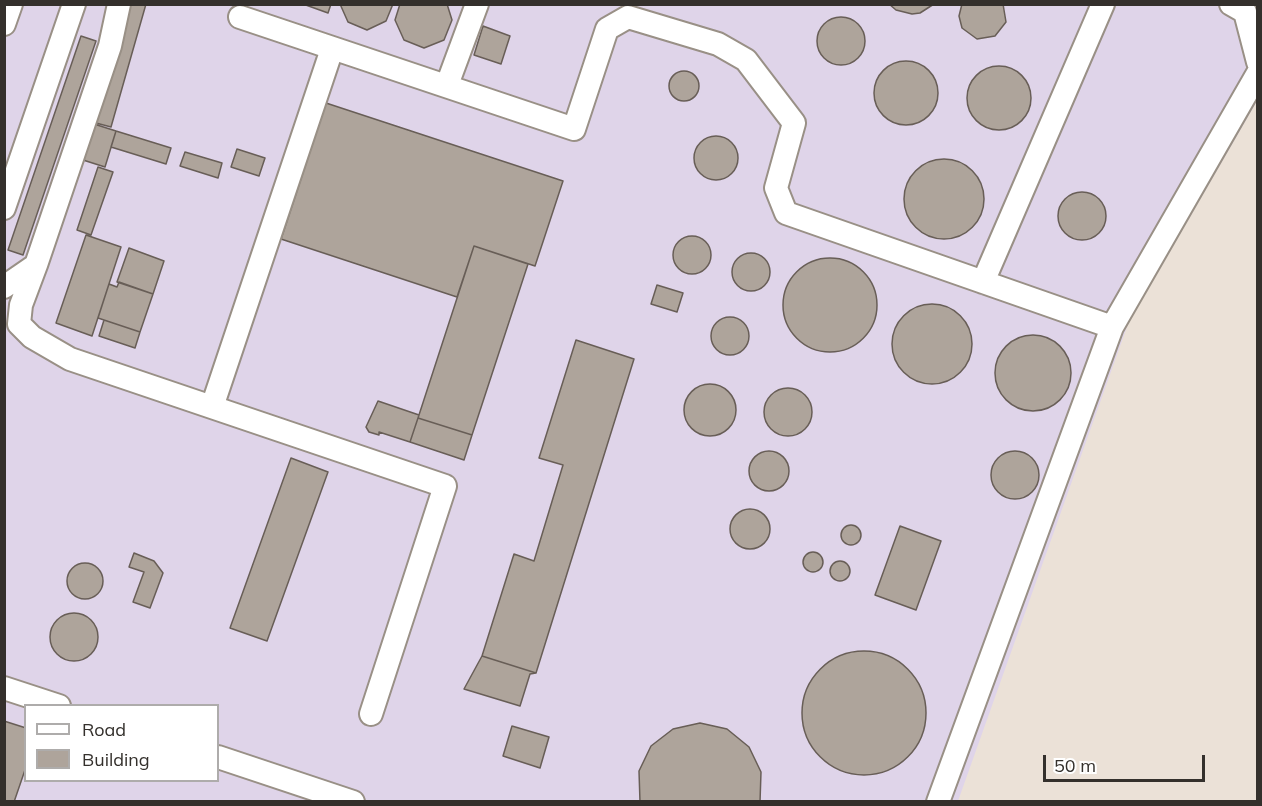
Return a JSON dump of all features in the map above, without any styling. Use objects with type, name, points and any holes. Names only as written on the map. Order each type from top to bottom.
[{"type":"street","points":[[4,24],[11,4]]},
{"type":"street","points":[[4,208],[74,4]]},
{"type":"street","points":[[119,4],[110,46],[21,305],[19,324],[32,337],[70,359],[444,486],[370,714]]},
{"type":"street","points":[[447,85],[477,4]]},
{"type":"street","points":[[983,282],[1103,4]]},
{"type":"street","points":[[1231,4],[1245,12],[1257,62]]},
{"type":"street","points":[[240,17],[574,129],[607,29],[628,17],[718,44],[746,60],[794,123],[776,188],[786,213],[1112,327]]},
{"type":"street","points":[[212,407],[332,49]]},
{"type":"street","points":[[938,801],[1112,327],[1257,73]]},
{"type":"street","points":[[4,287],[36,265]]},
{"type":"street","points":[[4,688],[56,704]]},
{"type":"street","points":[[219,757],[353,801]]},
{"type":"shaded area","points":[[5,5],[1257,5],[1257,101],[1128,324],[958,801],[5,802]]},
{"type":"building","points":[[130,4],[146,4],[111,127],[96,123]]},
{"type":"building","points":[[303,4],[331,4],[328,13]]},
{"type":"building","points":[[340,4],[393,4],[386,21],[367,30],[348,22]]},
{"type":"building","points":[[400,4],[447,4],[452,20],[444,40],[424,48],[404,40],[395,20]]},
{"type":"building","points":[[889,4],[934,4],[920,13],[912,14],[896,10]]},
{"type":"building","points":[[962,4],[1003,4],[1006,22],[995,36],[977,39],[962,28],[959,16]]},
{"type":"building","points":[[841,17],[858,24],[865,41],[858,58],[841,65],[824,58],[817,41],[824,24]]},
{"type":"building","points":[[483,26],[510,36],[501,64],[474,55]]},
{"type":"building","points":[[81,36],[96,41],[23,255],[8,250]]},
{"type":"building","points":[[906,61],[918,63],[929,70],[936,81],[938,93],[936,105],[929,116],[918,123],[906,125],[894,123],[883,116],[876,105],[874,93],[876,81],[883,70],[894,63]]},
{"type":"building","points":[[999,66],[1011,68],[1022,75],[1029,86],[1031,98],[1029,110],[1022,121],[1011,128],[999,130],[987,128],[976,121],[969,110],[967,98],[969,86],[976,75],[987,68]]},
{"type":"building","points":[[684,71],[694,76],[699,86],[694,96],[684,101],[674,96],[669,86],[674,76]]},
{"type":"building","points":[[326,103],[563,181],[535,266],[474,246],[457,297],[281,239]]},
{"type":"building","points":[[94,124],[116,131],[105,167],[83,160]]},
{"type":"building","points":[[116,131],[171,148],[166,164],[111,147]]},
{"type":"building","points":[[716,136],[725,137],[732,142],[737,149],[737,167],[732,174],[725,179],[716,180],[707,179],[700,174],[695,167],[694,158],[695,149],[700,142],[707,137]]},
{"type":"building","points":[[237,149],[265,158],[259,176],[231,167]]},
{"type":"building","points":[[185,152],[222,163],[218,178],[180,166]]},
{"type":"building","points":[[936,159],[952,159],[973,170],[984,191],[984,207],[973,228],[952,239],[936,239],[922,233],[910,221],[904,207],[904,191],[910,177],[922,165]]},
{"type":"building","points":[[98,167],[113,172],[91,235],[77,230]]},
{"type":"building","points":[[1082,192],[1099,199],[1106,216],[1099,233],[1082,240],[1065,233],[1058,216],[1065,199]]},
{"type":"building","points":[[86,235],[121,247],[92,336],[56,323]]},
{"type":"building","points":[[692,236],[706,241],[711,255],[706,269],[692,274],[678,269],[673,255],[678,241]]},
{"type":"building","points":[[474,246],[528,264],[472,435],[418,418]]},
{"type":"building","points":[[129,248],[164,261],[153,294],[117,282]]},
{"type":"building","points":[[751,253],[765,258],[770,272],[765,286],[751,291],[737,286],[732,272],[737,258]]},
{"type":"building","points":[[830,258],[848,262],[863,272],[873,287],[877,305],[873,323],[863,338],[848,348],[830,352],[812,348],[797,338],[787,323],[783,305],[787,287],[797,272],[812,262]]},
{"type":"building","points":[[119,282],[153,294],[140,332],[98,318],[109,284],[117,287]]},
{"type":"building","points":[[657,285],[683,293],[677,312],[651,304]]},
{"type":"building","points":[[924,304],[940,304],[954,311],[965,322],[972,336],[969,359],[954,377],[940,384],[924,384],[910,377],[899,366],[892,352],[892,336],[899,322],[910,311]]},
{"type":"building","points":[[730,317],[744,322],[749,336],[744,350],[730,355],[716,350],[711,336],[716,322]]},
{"type":"building","points":[[104,320],[140,332],[135,348],[99,336]]},
{"type":"building","points":[[1033,335],[1048,338],[1060,346],[1068,358],[1071,373],[1068,388],[1060,400],[1048,408],[1033,411],[1018,408],[1006,400],[998,388],[995,373],[998,358],[1006,346],[1018,338]]},
{"type":"building","points":[[576,340],[634,359],[536,673],[482,656],[514,554],[534,561],[563,465],[539,458]]},
{"type":"building","points":[[710,384],[720,386],[728,392],[734,400],[736,410],[734,420],[728,428],[720,434],[710,436],[700,434],[692,428],[686,420],[684,410],[686,400],[692,392],[700,386]]},
{"type":"building","points":[[788,388],[805,395],[812,412],[805,429],[788,436],[771,429],[764,412],[771,395]]},
{"type":"building","points":[[378,401],[419,415],[410,442],[379,432],[379,435],[369,432],[366,427]]},
{"type":"building","points":[[418,418],[472,435],[464,460],[410,442]]},
{"type":"building","points":[[769,451],[777,452],[783,457],[788,463],[788,479],[783,485],[777,490],[769,491],[761,490],[755,485],[750,479],[749,471],[750,463],[755,457],[761,452]]},
{"type":"building","points":[[1015,451],[1032,458],[1039,475],[1032,492],[1015,499],[998,492],[991,475],[998,458]]},
{"type":"building","points":[[291,458],[328,472],[267,641],[230,628]]},
{"type":"building","points":[[750,509],[758,510],[764,515],[769,521],[769,537],[764,543],[758,548],[750,549],[742,548],[736,543],[731,537],[730,529],[731,521],[736,515],[742,510]]},
{"type":"building","points":[[851,525],[858,528],[861,535],[858,542],[851,545],[844,542],[841,535],[844,528]]},
{"type":"building","points":[[900,526],[941,541],[916,610],[875,595]]},
{"type":"building","points":[[813,552],[820,555],[823,562],[820,569],[813,572],[806,569],[803,562],[806,555]]},
{"type":"building","points":[[134,553],[154,561],[163,573],[150,608],[133,602],[144,572],[129,567]]},
{"type":"building","points":[[840,561],[847,564],[850,571],[847,578],[840,581],[833,578],[830,571],[833,564]]},
{"type":"building","points":[[85,563],[98,568],[103,581],[98,594],[85,599],[72,594],[67,581],[72,568]]},
{"type":"building","points":[[74,613],[91,620],[98,637],[91,654],[74,661],[57,654],[50,637],[57,620]]},
{"type":"building","points":[[864,651],[888,656],[899,661],[908,669],[916,678],[921,689],[926,713],[921,737],[916,748],[908,757],[899,765],[888,770],[864,775],[840,770],[829,765],[820,757],[812,748],[807,737],[802,713],[807,689],[812,678],[820,669],[829,661],[840,656]]},
{"type":"building","points":[[482,656],[536,673],[530,674],[520,706],[464,689]]},
{"type":"building","points":[[4,721],[24,727],[24,773],[14,802],[4,802]]},
{"type":"building","points":[[700,723],[727,729],[749,747],[761,772],[760,802],[640,802],[639,771],[651,746],[673,729]]},
{"type":"building","points":[[512,726],[549,737],[540,768],[503,756]]}]
